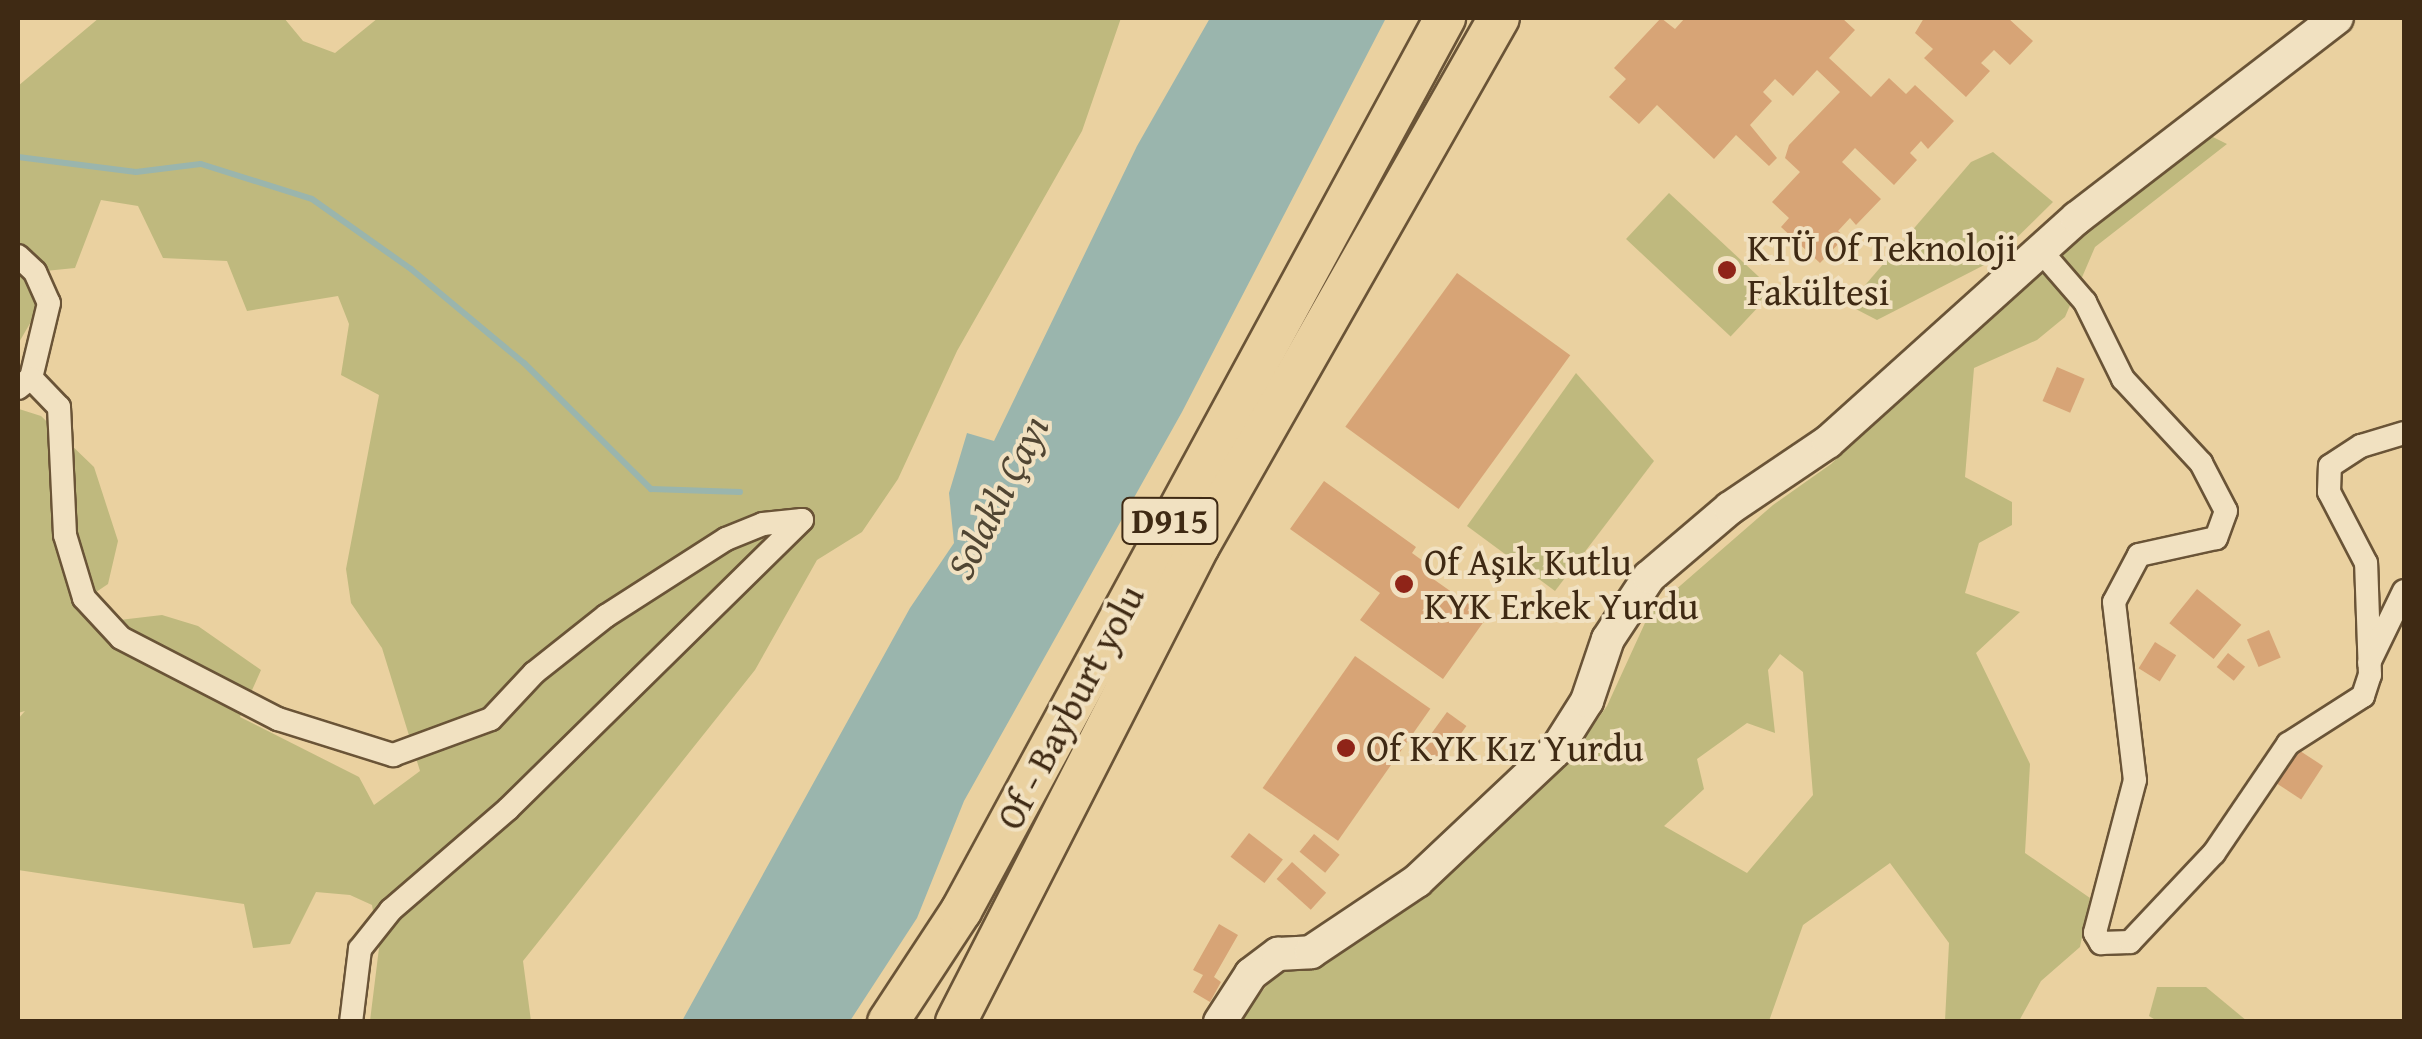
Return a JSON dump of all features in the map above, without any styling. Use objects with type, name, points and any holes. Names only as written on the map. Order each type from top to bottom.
[{"type":"highway","name":"Of - Bayburt yolu","points":[[888,1022],[961,911],[1445,18]]},
{"type":"highway","name":"Of - Bayburt yolu","points":[[956,1022],[1199,546],[1499,18]]},
{"type":"street","points":[[1220,1022],[1251,974],[1278,954],[1312,952],[1417,881],[1556,750],[1587,701],[1608,639],[1648,577],[1730,508],[1828,442],[2040,250],[2337,18]]},
{"type":"street","points":[[2040,250],[2085,302],[2122,379],[2201,463],[2226,511],[2216,538],[2139,555],[2114,602],[2135,780],[2095,933],[2101,943],[2130,942],[2214,853],[2288,744],[2362,696],[2369,662],[2366,563],[2329,492],[2330,466],[2361,446],[2404,433]]},
{"type":"street","points":[[18,256],[35,272],[49,303],[24,383],[59,407],[65,535],[84,598],[121,638],[278,720],[393,755],[491,719],[534,673],[606,616],[726,540],[763,524],[802,520],[508,810],[391,910],[360,949],[351,1022]]},
{"type":"street","points":[[2369,662],[2404,591]]},
{"type":"shaded area","points":[[99,18],[284,18],[303,41],[335,53],[378,18],[1121,18],[1082,131],[957,351],[898,479],[862,532],[817,560],[755,670],[523,961],[531,1021],[370,1021],[379,948],[372,905],[350,895],[316,892],[290,944],[253,948],[244,904],[18,870],[18,719],[25,711],[18,713],[19,409],[41,416],[94,467],[118,541],[108,584],[77,605],[94,623],[162,615],[198,626],[261,670],[240,717],[359,777],[374,805],[420,771],[382,648],[351,603],[346,569],[379,395],[341,375],[349,324],[338,296],[247,311],[227,261],[163,258],[138,206],[101,200],[75,268],[35,272],[39,308],[18,344],[18,86]]},
{"type":"shaded area","points":[[2209,135],[2227,144],[2095,247],[2065,317],[2037,340],[1974,368],[1965,477],[2012,502],[2012,525],[1979,543],[1965,593],[2020,612],[1976,653],[2030,764],[2025,853],[2090,898],[2080,947],[2041,981],[2019,1021],[1945,1021],[1949,943],[1890,863],[1803,925],[1769,1021],[1238,1022],[1276,974],[1327,960],[1440,878],[1565,765],[1607,706],[1650,612],[1773,505],[1831,464],[2076,233]],"holes":[[[1780,654],[1803,672],[1813,795],[1747,873],[1664,826],[1704,789],[1697,759],[1747,723],[1775,733],[1768,670]]]},
{"type":"shaded area","points":[[1993,152],[2053,202],[1994,260],[1877,320],[1848,305],[1971,162]]},
{"type":"shaded area","points":[[1669,193],[1774,291],[1731,337],[1626,239]]},
{"type":"shaded area","points":[[1576,373],[1654,461],[1555,591],[1467,526]]},
{"type":"shaded area","points":[[2157,987],[2206,987],[2247,1021],[2157,1021],[2149,1016]]},
{"type":"water","name":"Solaklı Çayı","points":[[1210,18],[1386,18],[1182,412],[964,801],[917,918],[850,1021],[682,1021],[910,608],[954,543],[949,493],[967,433],[994,441],[1137,146]]},
{"type":"building","points":[[1661,18],[1675,29],[1685,18],[1842,18],[1855,30],[1829,58],[1871,97],[1889,78],[1906,94],[1915,85],[1954,121],[1928,149],[1921,141],[1910,153],[1917,160],[1894,185],[1855,148],[1842,162],[1881,199],[1856,225],[1850,218],[1838,231],[1845,237],[1820,263],[1781,227],[1789,218],[1772,202],[1800,172],[1785,158],[1789,145],[1840,92],[1817,70],[1793,96],[1775,79],[1763,92],[1772,101],[1750,125],[1777,158],[1769,166],[1736,135],[1714,159],[1657,105],[1639,124],[1609,97],[1626,79],[1614,68]]},
{"type":"building","points":[[1924,18],[2008,18],[2033,41],[2010,65],[1994,50],[1981,63],[1990,71],[1966,97],[1924,58],[1933,49],[1915,33]]},
{"type":"building","points":[[1457,273],[1570,355],[1459,509],[1345,427]]},
{"type":"building","points":[[2057,367],[2085,379],[2070,413],[2043,401]]},
{"type":"building","name":"Of Aşık Kutlu KYK Erkek Yurdu","points":[[1324,481],[1416,547],[1412,553],[1434,569],[1429,576],[1487,617],[1443,679],[1360,620],[1380,593],[1290,529]]},
{"type":"building","points":[[2197,589],[2241,625],[2214,659],[2169,623]]},
{"type":"building","points":[[2269,630],[2281,658],[2259,667],[2247,639]]},
{"type":"building","points":[[2155,642],[2176,655],[2160,682],[2139,668]]},
{"type":"building","points":[[2228,653],[2245,667],[2234,681],[2217,667]]},
{"type":"building","name":"Of KYK Kız Yurdu","points":[[1355,656],[1430,709],[1338,841],[1263,788]]},
{"type":"building","points":[[1447,712],[1466,726],[1439,764],[1419,750]]},
{"type":"building","points":[[2297,749],[2323,766],[2301,799],[2275,783]]},
{"type":"building","points":[[1249,833],[1283,859],[1264,883],[1231,857]]},
{"type":"building","points":[[1314,834],[1340,855],[1325,873],[1300,852]]},
{"type":"building","points":[[1292,862],[1326,893],[1311,910],[1277,879]]},
{"type":"building","points":[[1219,924],[1238,935],[1214,977],[1221,982],[1210,1002],[1193,992],[1203,975],[1193,970]]},
{"type":"waterway","points":[[18,157],[136,172],[201,164],[312,199],[411,269],[524,363],[651,489],[740,492]]},
{"type":"place","name":"KTÜ Of Teknoloji Fakültesi","points":[[1727,270]]},
{"type":"place","name":"Of Aşık Kutlu KYK Erkek Yurdu","points":[[1404,584]]},
{"type":"place","name":"Of KYK Kız Yurdu","points":[[1346,748]]}]
